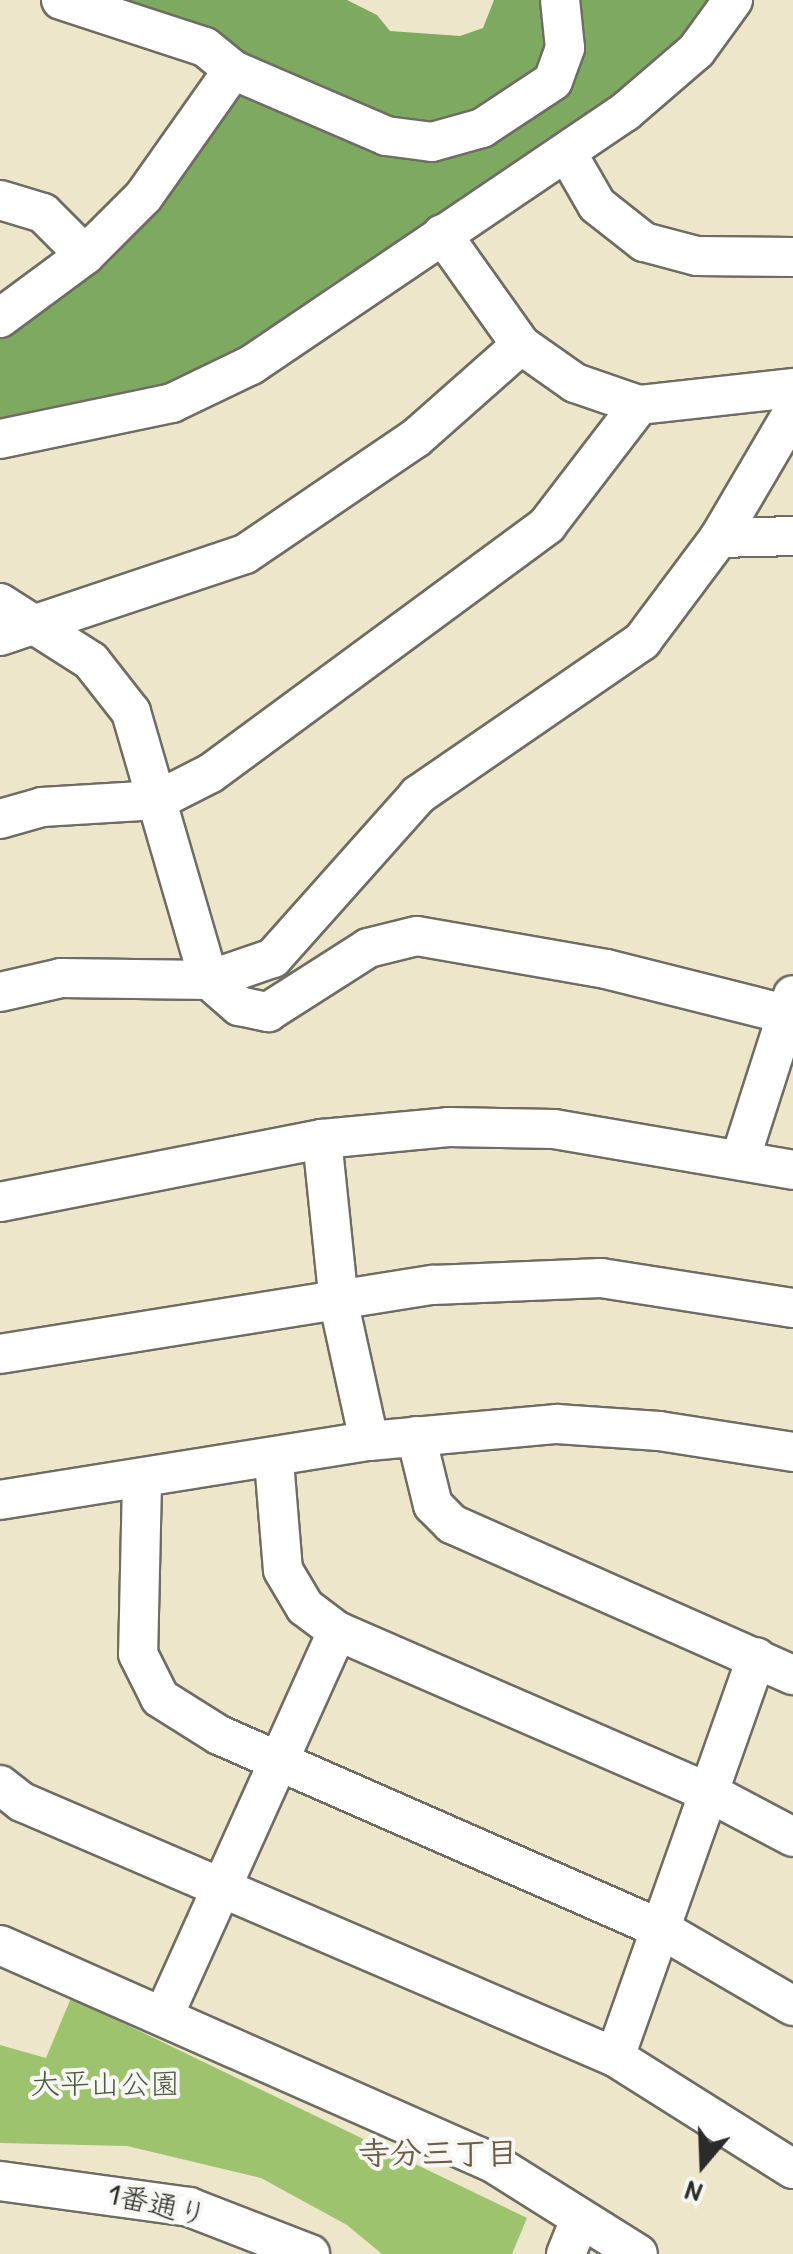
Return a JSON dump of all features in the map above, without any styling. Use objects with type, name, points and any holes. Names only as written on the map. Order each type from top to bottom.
[{"type":"street","points":[[61,0],[205,47],[234,70],[386,136],[454,138],[482,128],[552,81],[565,48],[560,0]]},
{"type":"street","points":[[0,439],[172,403],[250,365],[566,153],[696,51],[733,0]]},
{"type":"street","points":[[0,318],[85,254],[144,196],[234,70]]},
{"type":"street","points":[[566,153],[597,205],[644,242],[697,256],[793,256]]},
{"type":"street","points":[[0,200],[43,213],[85,254]]},
{"type":"street","points":[[442,234],[521,345],[575,384],[639,406],[793,388]]},
{"type":"street","points":[[0,636],[245,554],[416,438],[521,345]]},
{"type":"street","points":[[0,819],[42,807],[158,800],[211,773],[548,525],[639,406]]},
{"type":"street","points":[[0,992],[61,978],[209,980],[273,958],[418,795],[642,642],[719,538],[793,412]]},
{"type":"street","points":[[719,538],[793,536]]},
{"type":"street","points":[[0,603],[40,624],[91,661],[131,712],[209,980],[239,1006],[268,1012],[368,948],[417,936],[789,1004],[740,1160]]},
{"type":"street","points":[[0,1202],[322,1139],[448,1127],[554,1129],[793,1170]]},
{"type":"street","points":[[322,1139],[339,1304],[369,1441]]},
{"type":"street","points":[[0,1354],[339,1304],[433,1286],[602,1278],[793,1308]]},
{"type":"street","points":[[2,1511],[369,1441],[556,1424],[659,1431],[793,1452]]},
{"type":"street","points":[[416,1436],[434,1505],[452,1524],[793,1675]]},
{"type":"street","points":[[274,1461],[283,1570],[305,1607],[337,1631],[708,1792],[793,1837]]},
{"type":"street","points":[[142,1482],[138,1654],[160,1698],[219,1734],[659,1928],[793,2006]]},
{"type":"street","points":[[164,2015],[276,1757],[337,1631]]},
{"type":"street","points":[[615,2057],[757,1657]]},
{"type":"street","points":[[0,1785],[22,1802],[615,2057],[793,2169]]},
{"type":"street","points":[[0,1945],[493,2163],[638,2254]]},
{"type":"street","name":"1番通り","points":[[0,2181],[190,2207],[266,2245],[310,2254]]},
{"type":"street","points":[[566,2254],[580,2219]]},
{"type":"green space","points":[[88,0],[347,0],[377,15],[390,31],[460,36],[483,28],[494,0],[550,0],[554,62],[447,128],[402,130]]},
{"type":"green space","points":[[571,0],[717,0],[620,99],[332,284],[236,355],[178,383],[0,421],[0,326],[233,93],[251,88],[364,138],[536,106]]},
{"type":"green space","name":"大平山公園","points":[[71,1998],[527,2218],[512,2254],[382,2254],[347,2225],[261,2178],[127,2146],[0,2143],[0,2045],[46,2058]]},
{"type":"district","name":"寺分三丁目","points":[[438,2153]]}]
